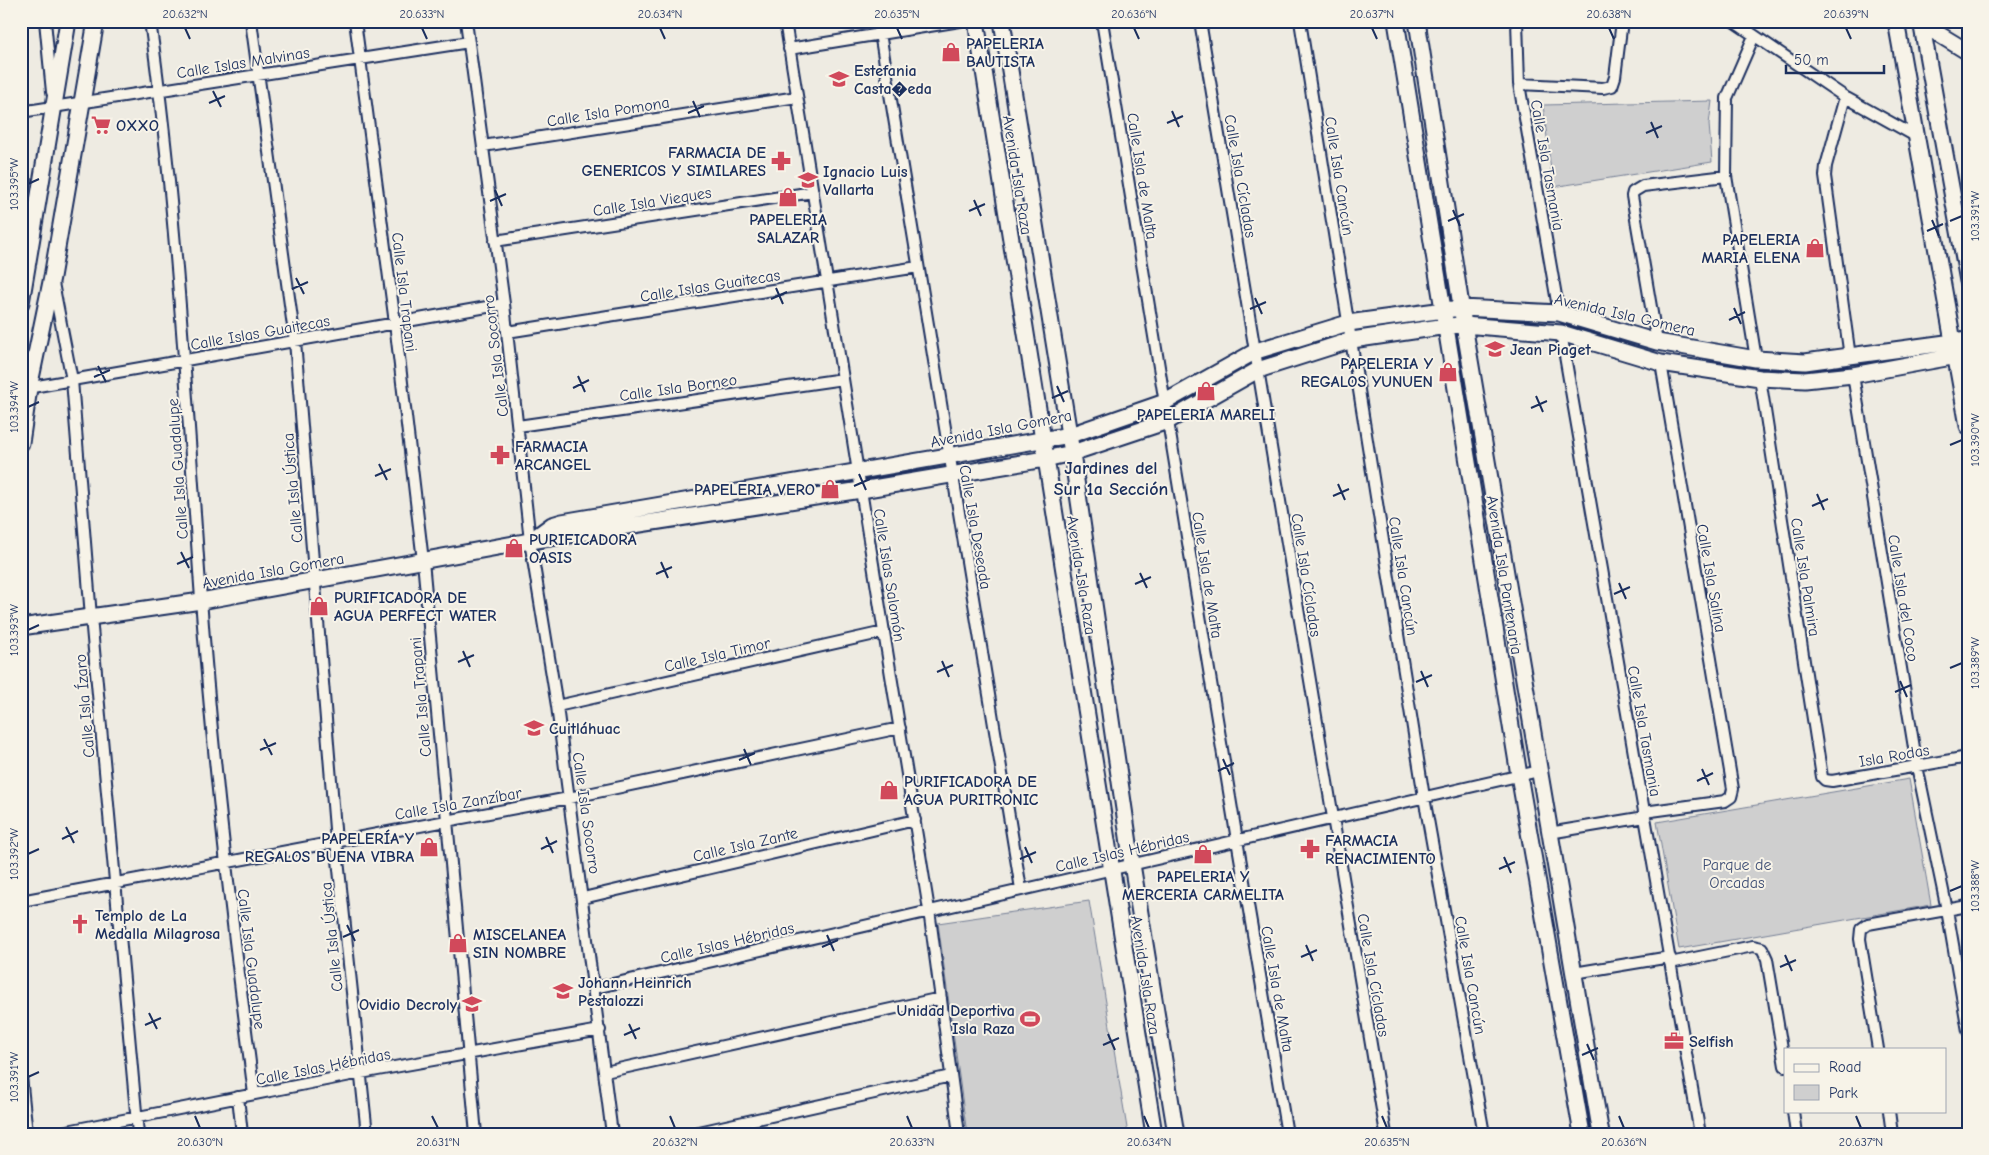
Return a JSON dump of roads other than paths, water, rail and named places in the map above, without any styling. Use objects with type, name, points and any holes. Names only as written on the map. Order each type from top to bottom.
[{"type":"street","points":[[45,21],[54,107]]},
{"type":"street","points":[[21,304],[68,21]]},
{"type":"street","points":[[21,443],[25,388],[52,277],[96,21]]},
{"type":"street","name":"Calle Isla Guadalupe","points":[[150,21],[160,90],[185,360],[201,601],[225,864],[254,1094]]},
{"type":"street","name":"Calle Isla Ústica","points":[[251,21],[295,341],[336,841],[367,1134]]},
{"type":"street","name":"Calle Isla Trapani","points":[[355,21],[394,323],[422,561],[476,1134]]},
{"type":"street","name":"Calle Isla Socorro","points":[[466,21],[504,304],[530,541],[557,706],[612,1134]]},
{"type":"street","name":"Calle Islas Salomón","points":[[785,21],[929,910],[958,1134]]},
{"type":"street","name":"Calle Isla Deseada","points":[[878,21],[1021,889]]},
{"type":"street","points":[[789,49],[960,21]]},
{"type":"street","name":"Avenida Isla Raza","points":[[976,21],[1154,1134]]},
{"type":"street","name":"Avenida Isla Raza","points":[[1002,21],[1070,435],[1132,864],[1176,1134]]},
{"type":"street","name":"Calle Isla de Malta","points":[[1102,21],[1287,1134]]},
{"type":"street","name":"Calle Isla Cícladas","points":[[1200,21],[1386,1134]]},
{"type":"street","name":"Calle Isla Cancún","points":[[1300,21],[1424,797],[1484,1134]]},
{"type":"street","name":"Avenida Isla Pantenaria","points":[[1396,21],[1519,775],[1582,1134]]},
{"type":"street","name":"Avenida Isla Pantenaria","points":[[1417,21],[1464,325],[1538,771],[1601,1134]]},
{"type":"street","name":"Calle Isla Tasmania","points":[[1517,21],[1519,84],[1559,313]]},
{"type":"street","points":[[1519,84],[1603,88],[1612,86],[1615,77],[1622,21]]},
{"type":"street","points":[[1733,21],[1845,97],[1917,137]]},
{"type":"street","points":[[1896,21],[1917,137],[1961,348],[1968,426]]},
{"type":"street","points":[[1920,22],[1968,52]]},
{"type":"street","points":[[1920,22],[1968,281]]},
{"type":"street","points":[[1754,36],[1727,98],[1726,176],[1756,359]]},
{"type":"street","name":"Calle Islas Malvinas","points":[[21,112],[469,42]]},
{"type":"street","name":"Calle Isla Pomona","points":[[483,146],[797,97]]},
{"type":"street","points":[[1845,97],[1826,166],[1826,176],[1850,357]]},
{"type":"street","points":[[1657,342],[1632,196],[1635,189],[1643,186],[1726,176]]},
{"type":"street","name":"Calle Isla Vieques","points":[[495,240],[813,192]]},
{"type":"street","name":"Calle Islas Guaitecas","points":[[507,332],[918,267]]},
{"type":"street","name":"Calle Isla Ízaro","points":[[52,277],[72,380],[91,617],[138,1134]]},
{"type":"street","name":"Calle Islas Guaitecas","points":[[25,388],[504,304]]},
{"type":"street","name":"Avenida Isla Gomera","points":[[530,541],[552,525],[562,522],[1070,435],[1165,402],[1256,351],[1348,323],[1444,310],[1462,308],[1559,313],[1657,342],[1756,359],[1805,362],[1961,348]]},
{"type":"street","name":"Avenida Isla Gomera","points":[[21,627],[201,601],[530,541],[861,490],[1045,459],[1168,421],[1258,370],[1352,340],[1447,326],[1464,325],[1561,333],[1661,363],[1760,378],[1805,380],[1853,375],[1961,348]]},
{"type":"street","points":[[1612,348],[1614,329]]},
{"type":"street","name":"Calle Isla Tasmania","points":[[1561,333],[1700,1134]]},
{"type":"street","points":[[1805,362],[1805,380]]},
{"type":"street","name":"Calle Isla Salina","points":[[1644,814],[1724,801],[1731,797],[1733,789],[1661,363]]},
{"type":"street","name":"Calle Isla del Coco","points":[[1853,375],[1917,766],[1947,910],[1968,1031]]},
{"type":"street","name":"Calle Isla Palmira","points":[[1760,378],[1821,774],[1825,780]]},
{"type":"street","name":"Calle Isla Borneo","points":[[518,426],[843,379]]},
{"type":"street","name":"Calle Isla Timor","points":[[557,706],[884,632]]},
{"type":"street","name":"Calle Isla Zanzíbar","points":[[21,901],[569,798],[900,728]]},
{"type":"street","name":"Isla Rodas","points":[[1825,780],[1832,781],[1968,757]]},
{"type":"street","name":"Calle Islas Hébridas","points":[[594,988],[1538,771]]},
{"type":"street","points":[[1549,833],[1644,814]]},
{"type":"street","name":"Calle Isla Zante","points":[[583,898],[915,820]]},
{"type":"street","points":[[1878,1048],[1860,939],[1861,929],[1868,924],[1968,906]]},
{"type":"street","points":[[1574,973],[1753,946],[1762,948],[1767,958],[1784,1060]]},
{"type":"street","points":[[605,1072],[941,998]]},
{"type":"street","name":"Calle Islas Hébridas","points":[[52,1134],[361,1073],[600,1030]]},
{"type":"street","points":[[21,1076],[27,1134]]},
{"type":"street","points":[[690,1134],[951,1076]]},
{"type":"street","points":[[238,1097],[242,1134]]},
{"type":"street","points":[[1793,1112],[1796,1134]]},
{"type":"street","points":[[1889,1112],[1892,1134]]},
{"type":"place","name":"PAPELERIA BAUTISTA","points":[[951,52]]},
{"type":"place","name":"Estefania Casta�eda","points":[[839,79]]},
{"type":"place","name":"OXXO","points":[[101,125]]},
{"type":"place","name":"FARMACIA DE GENERICOS Y SIMILARES","points":[[781,161]]},
{"type":"place","name":"Ignacio Luis Vallarta","points":[[808,180]]},
{"type":"place","name":"PAPELERIA SALAZAR","points":[[788,197]]},
{"type":"place","name":"PAPELERIA MARIA ELENA","points":[[1815,248]]},
{"type":"place","name":"Jean Piaget","points":[[1495,349]]},
{"type":"place","name":"PAPELERIA Y REGALOS YUNUEN","points":[[1448,372]]},
{"type":"place","name":"PAPELERIA MARELI","points":[[1206,391]]},
{"type":"place","name":"FARMACIA ARCANGEL","points":[[500,455]]},
{"type":"place","name":"PAPELERIA VERO","points":[[830,489]]},
{"type":"place","name":"PURIFICADORA OASIS","points":[[514,548]]},
{"type":"place","name":"PURIFICADORA DE AGUA PERFECT WATER","points":[[319,606]]},
{"type":"place","name":"Cuitláhuac","points":[[534,728]]},
{"type":"place","name":"PURIFICADORA DE AGUA PURITRONIC","points":[[889,790]]},
{"type":"place","name":"PAPELERÍA Y REGALOS BUENA VIBRA","points":[[429,847]]},
{"type":"place","name":"FARMACIA RENACIMIENTO","points":[[1310,849]]},
{"type":"place","name":"PAPELERIA Y MERCERIA CARMELITA","points":[[1203,854]]},
{"type":"place","name":"Templo de La Medalla Milagrosa","points":[[80,924]]},
{"type":"place","name":"MISCELANEA SIN NOMBRE","points":[[458,943]]},
{"type":"place","name":"Johann Heinrich Pestalozzi","points":[[563,991]]},
{"type":"place","name":"Ovidio Decroly","points":[[472,1004]]},
{"type":"place","name":"Unidad Deportiva Isla Raza","points":[[1030,1019]]},
{"type":"place","name":"Selfish","points":[[1674,1041]]},
{"type":"district","name":"Jardines del Sur 1a Sección","points":[[1111,478]]},
{"type":"park label","name":"Parque de Orcadas","points":[[1737,873]]}]
